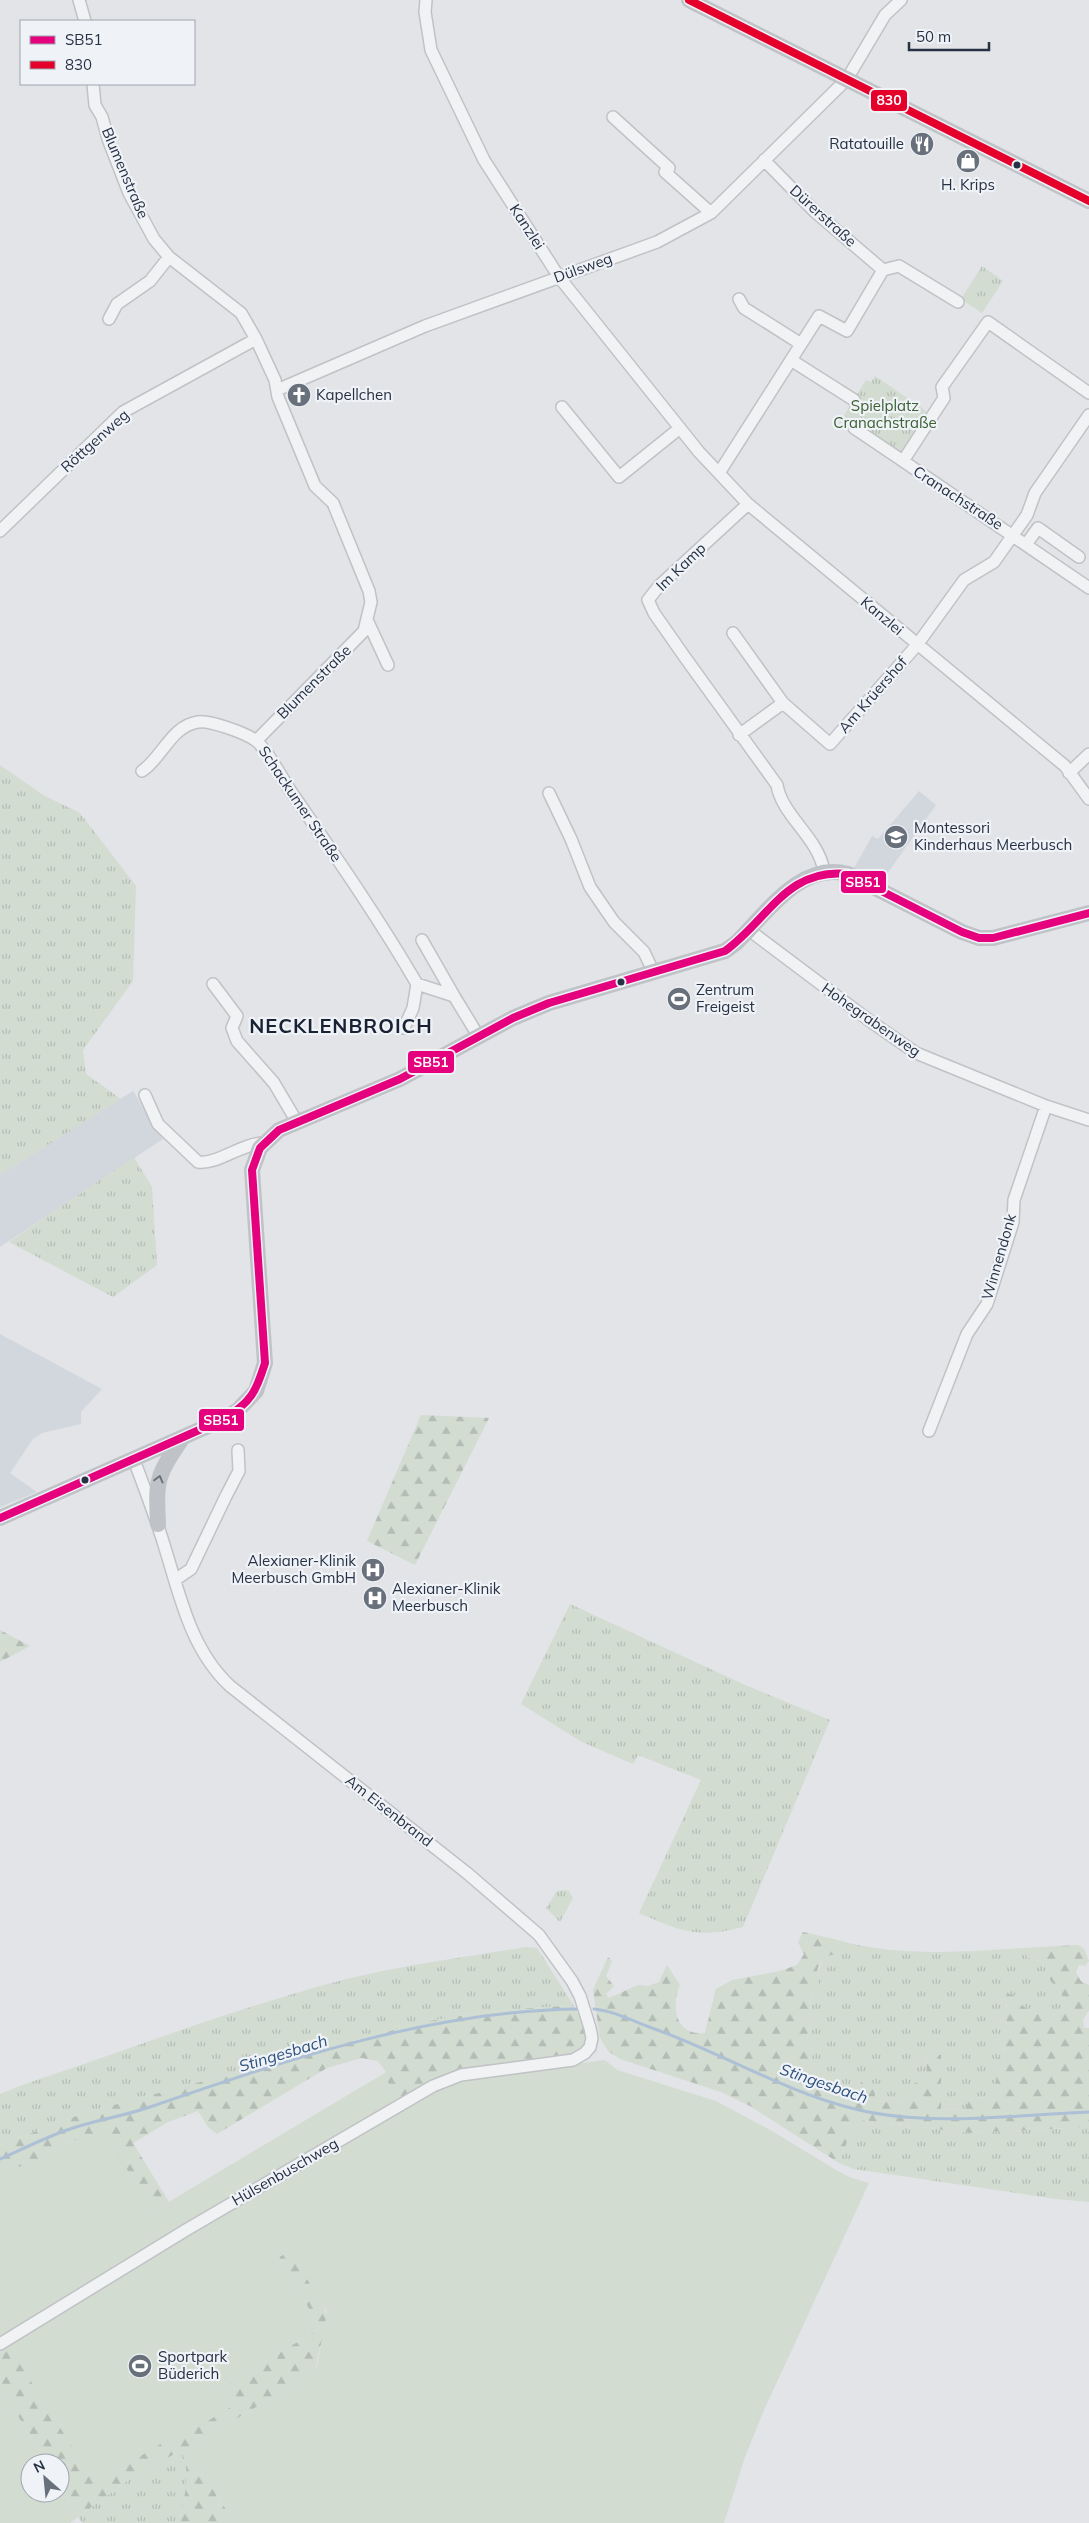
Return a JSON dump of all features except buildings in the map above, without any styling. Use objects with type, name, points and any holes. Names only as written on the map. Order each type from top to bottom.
[{"type":"main road","points":[[689,0],[1089,201]]},
{"type":"main road","points":[[0,1518],[181,1440],[238,1410],[256,1390],[264,1372],[265,1363],[252,1176],[254,1163],[264,1143],[279,1130],[413,1073],[513,1018],[541,1006],[725,951],[794,886],[805,878],[824,871],[848,874],[962,932],[979,938],[993,938],[1089,913]]},
{"type":"main road","points":[[158,1524],[158,1481],[164,1464],[181,1440]]},
{"type":"street","points":[[79,0],[85,20]]},
{"type":"street","name":"Kanzlei","points":[[426,0],[425,12],[431,50],[484,160],[559,277],[680,428],[748,504],[1069,772],[1089,799]]},
{"type":"street","name":"Dülsweg","points":[[277,390],[424,326],[657,242],[711,212],[847,79],[885,14],[900,0]]},
{"type":"street","name":"Blumenstraße","points":[[93,85],[95,105],[102,117],[107,138],[130,193],[154,240],[169,257],[241,313],[256,339],[315,486],[333,503],[368,588],[371,602],[368,622],[364,631],[257,740]]},
{"type":"street","points":[[613,117],[669,168],[665,172],[711,212]]},
{"type":"street","name":"Dürerstraße","points":[[764,160],[814,211],[883,270]]},
{"type":"street","points":[[109,319],[117,304],[150,281],[169,257]]},
{"type":"street","points":[[719,473],[820,316],[847,331],[883,270],[899,266],[958,302]]},
{"type":"street","points":[[739,300],[744,308],[801,344]]},
{"type":"street","name":"Cranachstraße","points":[[903,461],[944,398],[942,387],[988,322],[1089,393]]},
{"type":"street","name":"Röttgenweg","points":[[0,531],[123,412],[256,339]]},
{"type":"street","points":[[791,360],[854,400]]},
{"type":"street","points":[[562,407],[619,477],[680,428]]},
{"type":"street","name":"Cranachstraße","points":[[917,645],[964,580],[994,562],[1027,515],[1034,493],[1089,415]]},
{"type":"street","name":"Cranachstraße","points":[[854,428],[1013,534]]},
{"type":"street","name":"Im Kamp","points":[[748,504],[659,586],[648,600],[654,613],[739,735],[777,785],[778,796],[816,848],[824,871]]},
{"type":"street","points":[[1027,544],[1038,528],[1079,557]]},
{"type":"street","points":[[1013,534],[1089,588]]},
{"type":"street","name":"Blumenstraße","points":[[368,622],[388,665]]},
{"type":"street","points":[[734,633],[783,703],[739,735]]},
{"type":"street","name":"Am Krüershof","points":[[783,703],[830,744],[917,645]]},
{"type":"street","name":"Schackumer Straße","points":[[142,771],[151,766],[175,734],[197,722],[207,722],[257,740],[368,903],[417,984]]},
{"type":"street","points":[[1069,772],[1089,754]]},
{"type":"street","points":[[549,793],[571,838],[590,887],[614,922],[644,952],[654,973]]},
{"type":"street","name":"Hohegrabenweg","points":[[749,930],[870,1021],[916,1053],[1046,1106],[1089,1120]]},
{"type":"street","points":[[422,940],[479,1037]]},
{"type":"street","points":[[213,984],[237,1016],[232,1028],[237,1040],[274,1083],[297,1122]]},
{"type":"street","points":[[404,1028],[413,1008],[417,984],[454,996]]},
{"type":"street","points":[[145,1095],[158,1124],[198,1162],[207,1162],[249,1145],[264,1143]]},
{"type":"street","name":"Winnendonk","points":[[929,1431],[967,1334],[986,1304],[1013,1222],[1014,1200],[1046,1106]]},
{"type":"street","points":[[175,1580],[185,1575],[191,1569],[223,1504],[238,1471],[238,1450]]},
{"type":"street","name":"Am Eisenbrand","points":[[134,1460],[158,1524],[196,1641],[222,1679],[468,1873],[539,1935],[580,1996],[592,2038],[588,2050]]},
{"type":"street","name":"Hülsenbuschweg","points":[[0,2344],[186,2230],[433,2086],[466,2074],[573,2060],[588,2050]]},
{"type":"shaded area","name":"Montessori Kinderhaus Meerbusch","points":[[919,791],[936,805],[879,885],[853,870],[872,836],[878,839]]},
{"type":"shaded area","points":[[133,1091],[163,1139],[0,1247],[0,1175]]},
{"type":"shaded area","points":[[0,1334],[102,1389],[81,1412],[81,1424],[42,1433],[33,1439],[10,1473],[37,1492],[0,1507]]},
{"type":"green space","points":[[982,266],[1003,281],[982,313],[961,299]]},
{"type":"green space","name":"Spielplatz Cranachstraße","points":[[875,376],[926,411],[921,419],[924,422],[904,458],[840,422],[866,380],[871,382]]},
{"type":"green space","points":[[0,765],[43,795],[80,813],[136,886],[133,981],[83,1050],[86,1074],[121,1099],[0,1175]]},
{"type":"green space","points":[[134,1157],[152,1187],[157,1265],[113,1297],[9,1242]]},
{"type":"green space","points":[[421,1415],[489,1418],[415,1565],[367,1541]]},
{"type":"green space","points":[[570,1604],[745,1685],[830,1720],[743,1927],[727,1931],[701,1933],[678,1929],[639,1913],[701,1780],[638,1755],[633,1764],[582,1742],[521,1704]]},
{"type":"green space","points":[[0,1630],[30,1646],[0,1662]]},
{"type":"green space","points":[[557,1891],[569,1891],[573,1898],[560,1922],[546,1908]]},
{"type":"green space","points":[[803,1932],[838,1940],[842,1950],[838,1955],[827,1956],[823,1959],[818,1968],[817,1979],[819,1984],[812,1993],[810,2007],[811,2026],[807,2036],[813,2054],[806,2074],[807,2085],[824,2091],[857,2091],[861,2082],[872,2089],[875,2094],[875,2101],[905,2103],[910,2100],[910,2089],[915,2083],[927,2080],[926,2052],[941,2055],[941,2109],[966,2110],[968,2102],[975,2097],[985,2098],[998,2094],[995,2060],[1004,2053],[1007,2014],[1006,1994],[1015,1995],[1017,2003],[1047,2019],[1058,2011],[1066,2001],[1050,1980],[1048,1970],[1042,1962],[1027,1957],[1023,1948],[1078,1945],[1084,1949],[1089,1961],[1085,1966],[1079,1965],[1076,1973],[1081,1981],[1089,1985],[1089,2010],[1083,2020],[1084,2028],[1089,2028],[1089,2127],[970,2133],[863,2120],[852,2129],[839,2163],[750,2106],[721,2092],[620,2059],[608,2051],[600,2038],[593,1990],[608,1957],[612,1961],[606,1976],[614,1986],[606,1994],[609,1998],[638,1985],[648,1986],[659,1982],[667,1965],[680,1985],[676,2002],[678,2018],[687,2030],[695,2033],[705,2033],[716,1989],[732,1980],[780,1971],[797,1965],[804,1954],[798,1942]]},
{"type":"green space","points":[[838,1940],[883,1949],[906,1951],[954,1952],[1023,1948],[1027,1957],[1042,1962],[1048,1970],[1050,1980],[1066,2001],[1058,2011],[1047,2019],[1006,1995],[1007,2014],[1004,2053],[997,2078],[998,2095],[985,2098],[975,2097],[966,2110],[941,2109],[941,2055],[926,2053],[927,2080],[910,2089],[910,2100],[905,2103],[875,2101],[861,2082],[857,2091],[831,2092],[818,2090],[807,2085],[806,2074],[813,2054],[807,2036],[811,2026],[810,2007],[812,1993],[819,1984],[816,1977],[823,1958],[842,1950]]},
{"type":"green space","points":[[526,1947],[537,1948],[574,2006],[499,2011],[424,2022],[84,2113],[0,2145],[0,2094],[25,2084],[211,2020],[324,1985],[399,1968]]},
{"type":"green space","points":[[574,2006],[597,2052],[398,2100],[383,2074],[386,2072],[378,2061],[361,2058],[327,2068],[217,2134],[208,2127],[198,2111],[168,2122],[133,2143],[169,2202],[152,2212],[75,2140],[41,2154],[44,2162],[31,2170],[19,2168],[0,2170],[0,2145],[84,2113],[424,2022],[499,2011]]},
{"type":"green space","points":[[605,2060],[617,2070],[716,2101],[772,2131],[836,2170],[852,2178],[869,2183],[764,2410],[745,2457],[724,2523],[235,2523],[187,2449],[316,2371],[327,2312],[290,2251],[279,2257],[320,2328],[222,2388],[232,2406],[198,2427],[196,2423],[95,2483],[8,2345],[0,2349],[0,2170],[14,2163],[19,2167],[27,2163],[31,2170],[43,2162],[41,2154],[82,2139],[99,2136],[108,2137],[152,2212],[383,2074],[402,2107],[424,2095],[461,2080]]},
{"type":"green space","points":[[863,2120],[970,2133],[1089,2127],[1089,2202],[1056,2199],[854,2169],[839,2163],[852,2129]]},
{"type":"green space","points":[[290,2251],[318,2296],[326,2313],[326,2325],[317,2358],[316,2371],[187,2449],[235,2523],[179,2523],[186,2486],[186,2466],[180,2451],[131,2478],[78,2517],[70,2503],[70,2453],[40,2453],[0,2386],[0,2349],[8,2344],[197,2423],[198,2426],[232,2406],[222,2388],[320,2328],[279,2257]]},
{"type":"green space","points":[[0,2386],[40,2453],[20,2453],[20,2503],[70,2503],[78,2517],[70,2523],[0,2523]]},
{"type":"green space","points":[[180,2451],[184,2458],[187,2476],[179,2523],[82,2523],[78,2517],[131,2478]]},
{"type":"waterway","name":"Stingesbach","points":[[0,2159],[70,2129],[140,2110],[308,2055],[362,2040],[471,2018],[581,2009]]},
{"type":"waterway","name":"Stingesbach","points":[[594,2009],[623,2017],[703,2048],[803,2093],[855,2109],[882,2114],[941,2119],[1089,2112]]},
{"type":"transit line","name":"830","points":[[689,0],[1089,201]]},
{"type":"transit line","name":"SB51","points":[[0,1518],[224,1419],[241,1407],[251,1395],[259,1382],[265,1363],[252,1170],[260,1148],[279,1130],[400,1079],[513,1018],[549,1003],[725,951],[794,887],[809,879],[827,874],[848,874],[962,932],[979,938],[993,938],[1089,913]]},
{"type":"place","name":"Ratatouille","points":[[922,144]]},
{"type":"place","name":"H. Krips","points":[[968,161]]},
{"type":"place","name":"Kapellchen","points":[[299,395]]},
{"type":"place","name":"Montessori Kinderhaus Meerbusch","points":[[896,837]]},
{"type":"place","name":"Zentrum Freigeist","points":[[679,999]]},
{"type":"place","name":"Alexianer-Klinik Meerbusch GmbH","points":[[373,1570]]},
{"type":"place","name":"Alexianer-Klinik Meerbusch","points":[[375,1598]]},
{"type":"place","name":"Sportpark Büderich","points":[[140,2366]]},
{"type":"district","name":"NECKLENBROICH","points":[[341,1026]]}]
